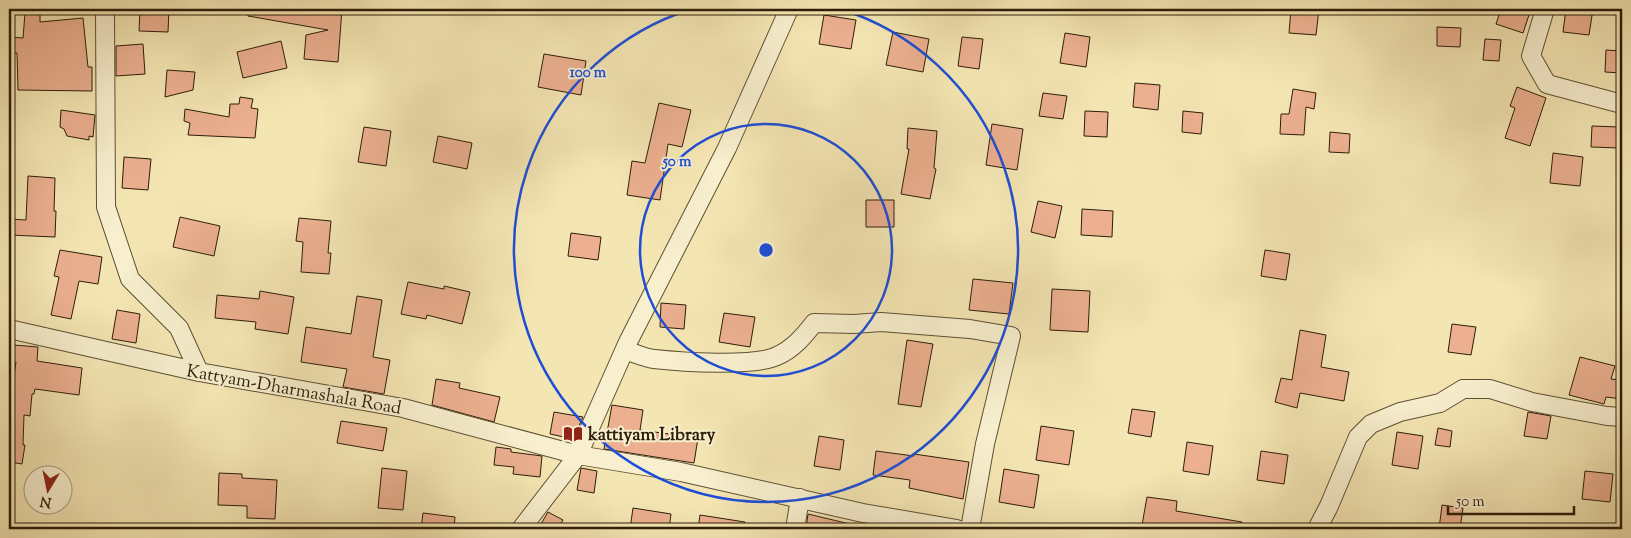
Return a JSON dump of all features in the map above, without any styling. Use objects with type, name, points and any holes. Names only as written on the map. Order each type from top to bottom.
[{"type":"street","points":[[105,9],[106,207],[130,279],[178,328],[199,372]]},
{"type":"street","points":[[1545,9],[1531,56],[1547,84],[1622,104]]},
{"type":"street","points":[[521,529],[578,455],[625,350],[727,148],[782,12]]},
{"type":"street","points":[[625,350],[652,359],[746,362],[776,357],[798,343],[814,323],[854,324],[880,322],[970,329],[1010,336],[985,444],[970,529]]},
{"type":"street","name":"Kattyam-Dharmashala Road","points":[[9,329],[199,372],[403,408],[578,455],[681,472],[863,513],[957,529]]},
{"type":"street","points":[[1317,529],[1329,506],[1358,437],[1371,424],[1400,412],[1440,402],[1463,389],[1490,388],[1532,402],[1622,417]]},
{"type":"street","points":[[795,529],[800,498]]},
{"type":"building","points":[[140,9],[169,9],[168,32],[139,31]]},
{"type":"building","points":[[248,9],[342,9],[338,62],[304,59],[306,35],[328,30],[248,16]]},
{"type":"building","points":[[1291,9],[1319,9],[1316,35],[1289,33]]},
{"type":"building","points":[[1501,9],[1531,9],[1523,33],[1496,24]]},
{"type":"building","points":[[1566,9],[1593,9],[1589,35],[1563,32]]},
{"type":"building","points":[[25,13],[40,14],[40,22],[83,18],[88,67],[92,67],[92,91],[18,90],[17,53],[9,52],[9,37],[23,38]]},
{"type":"building","points":[[824,15],[856,20],[851,49],[819,44]]},
{"type":"building","points":[[1437,27],[1461,28],[1460,47],[1437,46]]},
{"type":"building","points":[[893,32],[929,39],[923,72],[886,65]]},
{"type":"building","points":[[1065,33],[1090,37],[1086,67],[1060,63]]},
{"type":"building","points":[[962,37],[983,39],[979,69],[958,66]]},
{"type":"building","points":[[1485,39],[1501,40],[1499,61],[1483,60]]},
{"type":"building","points":[[281,41],[287,68],[243,78],[237,52]]},
{"type":"building","points":[[143,44],[145,74],[116,76],[116,46]]},
{"type":"building","points":[[1606,50],[1622,51],[1622,73],[1605,72]]},
{"type":"building","points":[[544,54],[586,61],[581,95],[538,87]]},
{"type":"building","points":[[167,70],[195,72],[193,90],[165,97]]},
{"type":"building","points":[[1135,83],[1160,85],[1158,110],[1133,107]]},
{"type":"building","points":[[1517,87],[1546,98],[1530,146],[1505,138],[1515,108],[1510,106]]},
{"type":"building","points":[[1293,89],[1316,93],[1314,109],[1306,107],[1304,135],[1280,134],[1281,114],[1289,114]]},
{"type":"building","points":[[1043,93],[1067,96],[1063,119],[1039,116]]},
{"type":"building","points":[[240,97],[253,99],[251,108],[258,109],[255,138],[188,135],[190,123],[184,121],[185,109],[229,117],[230,104],[239,104]]},
{"type":"building","points":[[659,103],[691,110],[682,147],[668,144],[660,200],[627,195],[632,161],[645,163]]},
{"type":"building","points":[[61,110],[95,115],[93,137],[89,136],[89,140],[67,136],[64,129],[60,127]]},
{"type":"building","points":[[1085,111],[1108,112],[1107,137],[1084,136]]},
{"type":"building","points":[[1183,111],[1203,113],[1201,134],[1182,132]]},
{"type":"building","points":[[992,124],[1023,129],[1017,170],[986,165]]},
{"type":"building","points":[[1592,126],[1619,127],[1619,148],[1591,147]]},
{"type":"building","points":[[364,127],[391,131],[386,166],[358,162]]},
{"type":"building","points":[[908,128],[937,131],[934,168],[936,169],[930,199],[901,194],[909,149],[907,149]]},
{"type":"building","points":[[1330,132],[1350,134],[1349,153],[1329,152]]},
{"type":"building","points":[[438,136],[472,143],[467,169],[433,162]]},
{"type":"building","points":[[1553,153],[1583,157],[1580,186],[1550,183]]},
{"type":"building","points":[[124,157],[151,159],[148,190],[122,188]]},
{"type":"building","points":[[28,176],[55,178],[55,237],[9,235],[9,219],[26,220]]},
{"type":"building","points":[[866,200],[894,200],[894,227],[866,227]]},
{"type":"building","points":[[1038,201],[1062,206],[1055,238],[1031,232]]},
{"type":"building","points":[[1082,209],[1113,211],[1112,237],[1081,235]]},
{"type":"building","points":[[180,217],[220,226],[214,256],[173,247]]},
{"type":"building","points":[[299,218],[331,221],[328,253],[331,253],[329,274],[301,272],[303,242],[296,241]]},
{"type":"building","points":[[571,233],[601,237],[598,260],[568,256]]},
{"type":"building","points":[[60,250],[102,257],[98,284],[79,281],[71,319],[51,315],[59,277],[54,276]]},
{"type":"building","points":[[1265,250],[1290,254],[1286,280],[1261,276]]},
{"type":"building","points":[[973,279],[1013,283],[1009,314],[969,310]]},
{"type":"building","points":[[408,282],[444,289],[444,286],[470,292],[462,324],[427,315],[426,319],[401,314]]},
{"type":"building","points":[[1052,289],[1090,291],[1088,332],[1050,330]]},
{"type":"building","points":[[260,291],[294,297],[288,334],[255,329],[256,322],[215,318],[217,295],[259,299]]},
{"type":"building","points":[[357,296],[382,300],[373,357],[390,360],[384,394],[343,387],[347,369],[301,362],[306,327],[351,334]]},
{"type":"building","points":[[661,303],[686,305],[684,329],[660,327]]},
{"type":"building","points":[[117,310],[140,314],[136,343],[112,339]]},
{"type":"building","points":[[724,313],[755,317],[750,347],[719,342]]},
{"type":"building","points":[[1452,324],[1476,327],[1471,355],[1448,352]]},
{"type":"building","points":[[1300,330],[1326,335],[1321,367],[1349,372],[1344,401],[1300,393],[1297,408],[1275,402],[1281,378],[1292,380]]},
{"type":"building","points":[[907,340],[933,344],[921,407],[898,404]]},
{"type":"building","points":[[14,345],[38,347],[37,361],[82,368],[79,395],[35,389],[34,394],[32,394],[30,416],[24,415],[23,445],[25,445],[22,464],[9,462],[9,396],[11,396],[16,362],[12,362]]},
{"type":"building","points":[[1580,357],[1615,366],[1611,379],[1622,380],[1622,399],[1606,397],[1604,404],[1569,395]]},
{"type":"building","points":[[436,379],[460,383],[459,388],[500,397],[494,422],[432,405]]},
{"type":"building","points":[[612,405],[643,410],[640,430],[698,438],[694,463],[604,449]]},
{"type":"building","points":[[1132,409],[1155,412],[1151,437],[1128,433]]},
{"type":"building","points":[[554,412],[583,417],[573,439],[550,434]]},
{"type":"building","points":[[1528,412],[1551,416],[1547,439],[1524,436]]},
{"type":"building","points":[[341,421],[387,428],[383,451],[337,443]]},
{"type":"building","points":[[1041,426],[1074,431],[1069,465],[1036,460]]},
{"type":"building","points":[[1438,428],[1452,431],[1450,447],[1435,445]]},
{"type":"building","points":[[1397,432],[1423,436],[1418,469],[1392,465]]},
{"type":"building","points":[[819,436],[844,440],[840,470],[814,466]]},
{"type":"building","points":[[1187,442],[1213,446],[1209,475],[1183,471]]},
{"type":"building","points":[[496,447],[511,449],[511,452],[542,456],[540,477],[513,474],[514,467],[494,465]]},
{"type":"building","points":[[876,451],[969,462],[963,499],[909,488],[910,480],[873,475]]},
{"type":"building","points":[[1261,451],[1288,455],[1284,484],[1257,480]]},
{"type":"building","points":[[382,468],[407,471],[403,510],[378,508]]},
{"type":"building","points":[[581,468],[597,471],[594,493],[577,490]]},
{"type":"building","points":[[1004,469],[1039,475],[1034,508],[999,502]]},
{"type":"building","points":[[1585,471],[1613,474],[1610,502],[1582,499]]},
{"type":"building","points":[[219,473],[242,474],[242,478],[277,480],[275,519],[247,518],[247,506],[218,505]]},
{"type":"building","points":[[1147,497],[1177,501],[1176,511],[1242,522],[1242,529],[1174,529],[1142,525]]},
{"type":"building","points":[[1442,505],[1463,508],[1460,529],[1439,529]]},
{"type":"building","points":[[633,508],[671,514],[669,529],[630,529]]},
{"type":"building","points":[[548,512],[563,520],[558,529],[538,529]]},
{"type":"building","points":[[423,513],[455,517],[454,529],[421,529]]},
{"type":"building","points":[[808,514],[850,524],[850,529],[806,529]]},
{"type":"building","points":[[700,515],[745,522],[744,529],[698,529]]},
{"type":"place","name":"kattiyam Library","points":[[573,434]]}]
